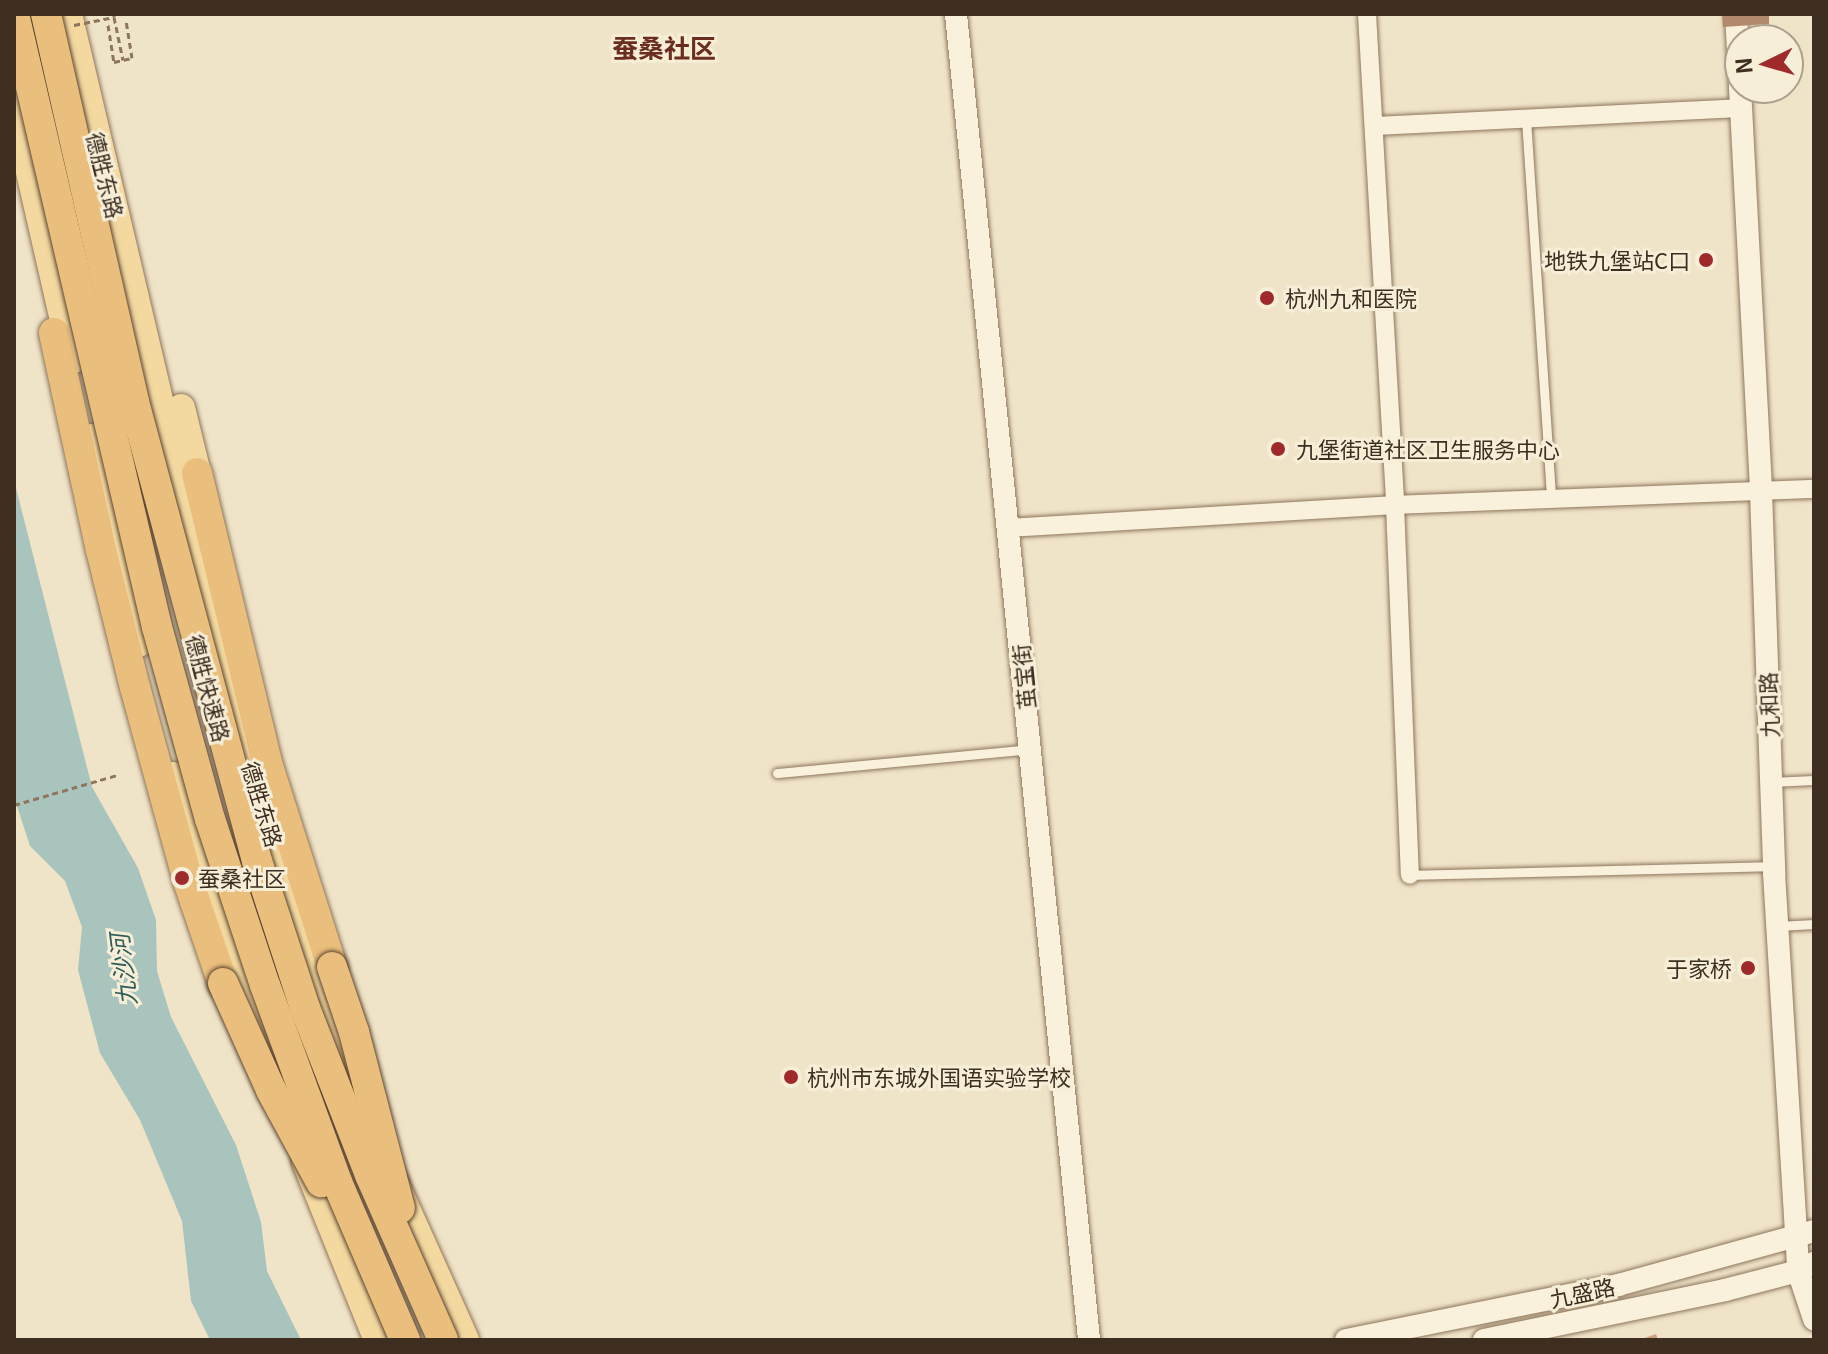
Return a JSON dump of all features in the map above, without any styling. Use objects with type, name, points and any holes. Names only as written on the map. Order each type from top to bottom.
[{"type":"highway","name":"德胜快速路","points":[[14,14],[157,627],[210,819],[265,985],[394,1336]]},
{"type":"highway","name":"德胜快速路","points":[[46,14],[134,402],[257,861],[305,1008],[370,1175],[443,1340]]},
{"type":"highway","points":[[54,333],[101,550],[193,896],[223,983],[271,1090],[394,1336]]},
{"type":"highway","points":[[197,473],[268,766],[354,1032],[423,1295]]},
{"type":"main road","name":"德胜东路","points":[[68,14],[202,582],[250,763],[332,1026],[400,1199],[465,1340]]},
{"type":"main road","points":[[96,20],[197,473]]},
{"type":"main road","points":[[14,102],[164,750],[314,1184],[394,1336]]},
{"type":"main road","points":[[28,165],[54,333]]},
{"type":"street","name":"茧宝街","points":[[956,14],[1089,1340]]},
{"type":"street","points":[[1367,14],[1395,505],[1410,875]]},
{"type":"street","points":[[1374,126],[1526,119],[1724,96]]},
{"type":"street","name":"九和路","points":[[1741,104],[1761,492],[1774,866],[1806,1234],[1806,1267],[1814,1319]]},
{"type":"street","points":[[1008,528],[1395,505],[1814,489]]},
{"type":"street","name":"九盛路","points":[[1346,1340],[1618,1285],[1806,1234]]},
{"type":"street","name":"九盛路","points":[[1484,1340],[1588,1321],[1806,1267]]},
{"type":"lane","points":[[1526,119],[1551,499]]},
{"type":"lane","points":[[777,773],[1030,749]]},
{"type":"lane","points":[[1771,782],[1814,780]]},
{"type":"lane","points":[[1410,875],[1774,866]]},
{"type":"lane","points":[[1778,926],[1814,924]]},
{"type":"path","points":[[114,17],[123,60]]},
{"type":"path","points":[[96,20],[114,62],[132,58],[126,19]]},
{"type":"path","points":[[14,805],[117,775]]},
{"type":"water","name":"九沙河","points":[[14,480],[92,787],[138,868],[156,920],[157,971],[171,1017],[236,1145],[261,1222],[267,1271],[301,1340],[210,1340],[191,1301],[182,1221],[140,1120],[100,1053],[78,970],[82,927],[65,881],[30,846],[14,797]]},
{"type":"building","points":[[1656,1334],[1658,1340],[1639,1340]]},
{"type":"place","name":"地铁九堡站C口","points":[[1706,260]]},
{"type":"place","name":"杭州九和医院","points":[[1267,298]]},
{"type":"place","name":"九堡街道社区卫生服务中心","points":[[1278,449]]},
{"type":"place","name":"蚕桑社区","points":[[182,878]]},
{"type":"place","name":"于家桥","points":[[1748,968]]},
{"type":"place","name":"杭州市东城外国语实验学校","points":[[791,1077]]},
{"type":"district","name":"蚕桑社区","points":[[664,47]]}]
